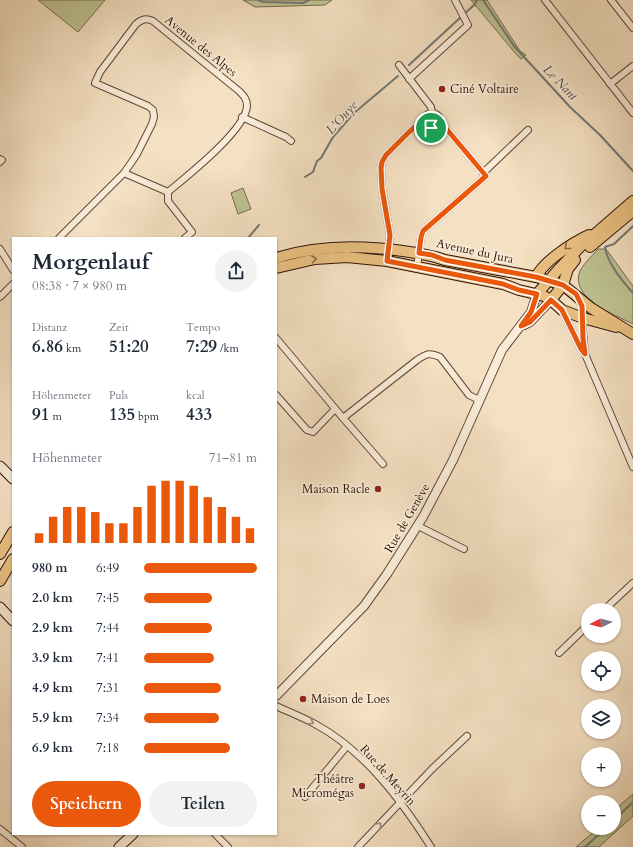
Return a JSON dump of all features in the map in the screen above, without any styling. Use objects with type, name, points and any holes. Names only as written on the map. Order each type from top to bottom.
[{"type":"main road","points":[[537,294],[570,257],[633,201]]},
{"type":"main road","points":[[551,300],[563,285],[566,274],[573,262],[633,211]]},
{"type":"main road","points":[[536,277],[542,268],[572,244],[601,228]]},
{"type":"main road","name":"Avenue du Jura","points":[[277,258],[301,251],[353,246],[432,255],[445,260],[536,277],[563,285],[576,294],[591,308],[630,332]]},
{"type":"main road","points":[[277,268],[333,257],[387,261],[503,284],[519,290],[537,294],[551,300],[562,310],[583,318],[630,332]]},
{"type":"main road","points":[[0,466],[12,478]]},
{"type":"main road","points":[[0,554],[12,534]]},
{"type":"main road","points":[[0,581],[12,561]]},
{"type":"main road","points":[[0,607],[12,620]]},
{"type":"main road","points":[[119,847],[132,835]]},
{"type":"street","points":[[409,79],[468,25],[455,0]]},
{"type":"street","points":[[545,0],[633,113]]},
{"type":"street","points":[[611,0],[633,28]]},
{"type":"street","name":"Avenue des Alpes","points":[[60,237],[124,173],[137,154],[151,127],[154,117],[153,110],[148,106],[95,83],[100,72],[140,20],[148,19],[153,21],[246,98],[247,108],[234,132],[168,192]]},
{"type":"street","points":[[399,65],[431,107],[432,113]]},
{"type":"street","points":[[610,84],[633,66]]},
{"type":"street","points":[[424,123],[425,116],[432,113],[438,116],[439,120],[485,174]]},
{"type":"street","points":[[242,117],[286,137],[291,141]]},
{"type":"street","points":[[424,123],[426,126],[432,128],[438,125],[439,120]]},
{"type":"street","points":[[387,261],[390,231],[382,189],[382,162],[386,155],[409,132],[416,126],[424,123]]},
{"type":"street","points":[[417,267],[423,231],[485,174],[528,130]]},
{"type":"street","points":[[0,159],[2,160],[0,162]]},
{"type":"street","points":[[124,173],[168,192],[168,201],[192,232],[186,237]]},
{"type":"street","points":[[0,250],[12,268]]},
{"type":"street","points":[[0,297],[12,285]]},
{"type":"street","name":"Rue de Genève","points":[[277,695],[367,602],[387,574],[418,526],[449,467],[502,350],[531,312],[537,294]]},
{"type":"street","points":[[576,294],[582,306],[585,354]]},
{"type":"street","name":"Rue de Genève","points":[[521,326],[530,322],[551,300]]},
{"type":"street","points":[[562,310],[581,349],[585,354],[633,467]]},
{"type":"street","points":[[277,339],[335,409],[384,464]]},
{"type":"street","points":[[343,418],[417,360],[429,354],[440,357],[469,395],[479,400]]},
{"type":"street","points":[[277,396],[307,430],[313,432],[335,409]]},
{"type":"street","points":[[418,526],[464,549]]},
{"type":"street","points":[[612,603],[633,583]]},
{"type":"street","points":[[559,653],[581,632]]},
{"type":"street","name":"Rue de Meyrin","points":[[277,706],[315,724],[347,746],[369,766],[400,802],[431,847]]},
{"type":"street","points":[[358,847],[432,769],[467,736]]},
{"type":"street","points":[[305,797],[347,746]]},
{"type":"street","points":[[0,829],[22,847]]},
{"type":"street","points":[[216,835],[228,847]]},
{"type":"green space","points":[[38,0],[105,0],[78,32]]},
{"type":"green space","points":[[243,0],[332,0],[325,5],[255,7]]},
{"type":"green space","points":[[471,0],[487,0],[520,51],[526,55],[521,59],[516,54]]},
{"type":"green space","points":[[243,188],[251,209],[238,214],[231,193]]},
{"type":"green space","points":[[598,249],[606,249],[633,286],[633,324],[596,304],[587,297],[581,289],[578,281],[580,271]]},
{"type":"green space","points":[[633,794],[633,816],[621,827],[621,804]]},
{"type":"green space","points":[[590,835],[612,835],[599,847],[576,847]]},
{"type":"waterway","points":[[258,0],[263,2],[303,3],[309,0]]},
{"type":"waterway","name":"L'Ouye","points":[[409,65],[475,4],[477,0]]},
{"type":"waterway","name":"Le Nant","points":[[483,0],[514,46],[570,107],[600,135],[633,171]]},
{"type":"waterway","name":"L'Ouye","points":[[305,177],[313,172],[317,161],[321,158],[333,137],[354,113],[398,76]]},
{"type":"waterway","name":"L'Ouye","points":[[249,237],[259,225]]},
{"type":"waterway","name":"Le Nant","points":[[633,226],[614,244],[605,247],[606,253],[612,265],[620,278],[633,293]]},
{"type":"waterway","name":"Le Nant","points":[[621,813],[633,802]]},
{"type":"waterway","name":"Le Nant","points":[[585,847],[598,835]]},
{"type":"place","name":"Ciné Voltaire","points":[[442,89]]},
{"type":"place","name":"Maison Racle","points":[[378,489]]},
{"type":"place","name":"Maison de Loes","points":[[303,699]]},
{"type":"place","name":"Théâtre Micromégas","points":[[362,786]]},
{"type":"route","points":[[439,120],[486,176],[423,231],[419,253],[432,255],[445,260],[536,277],[563,285],[576,294],[582,306],[585,354],[581,349],[562,310],[551,300],[530,322],[521,326],[533,308],[537,294],[519,290],[503,284],[387,261],[390,235],[382,189],[382,162],[386,155],[416,126],[424,123],[428,128],[431,128],[435,128],[438,125],[440,122],[439,120]]}]
